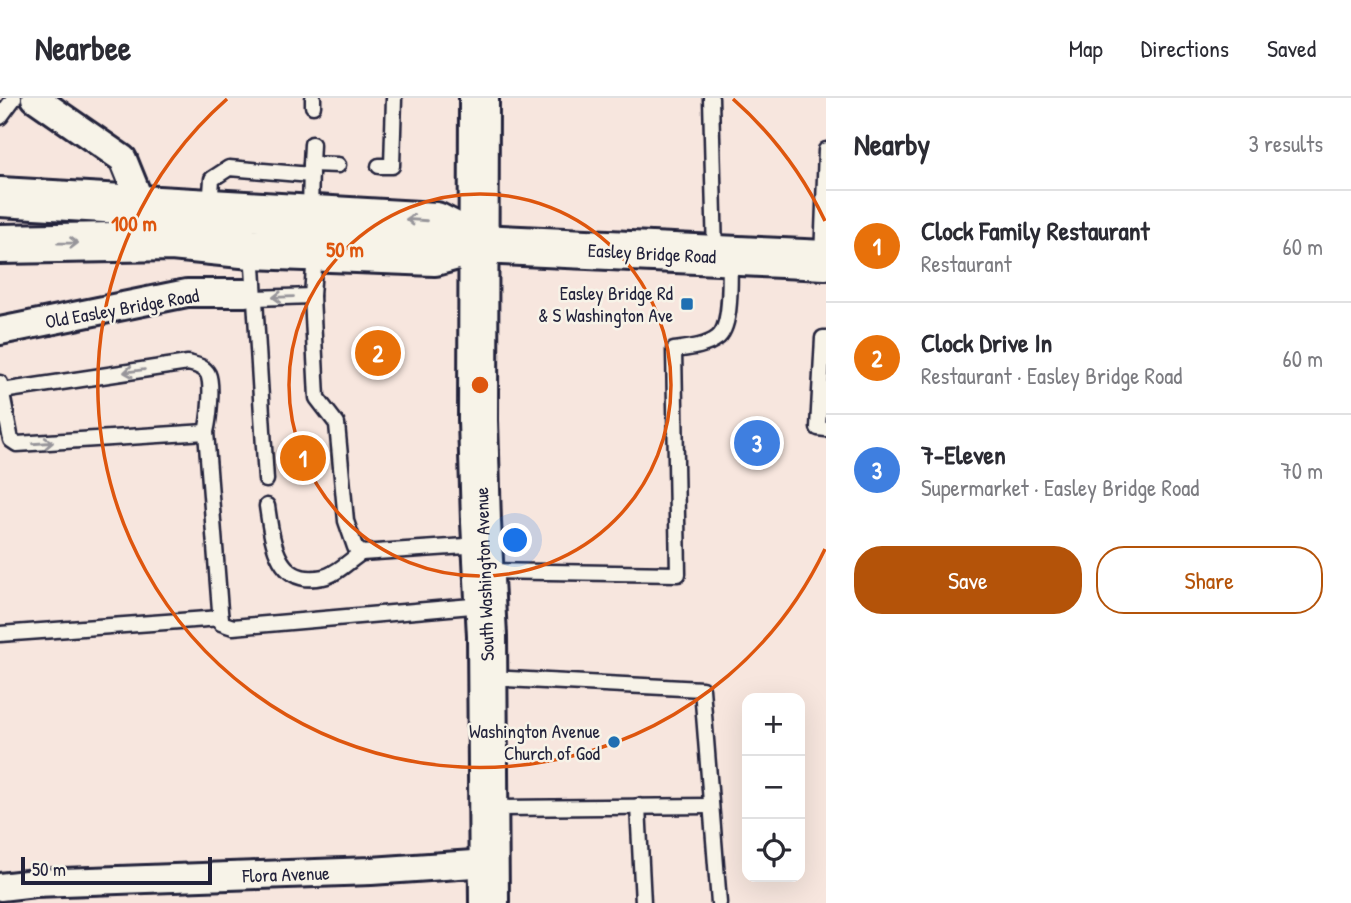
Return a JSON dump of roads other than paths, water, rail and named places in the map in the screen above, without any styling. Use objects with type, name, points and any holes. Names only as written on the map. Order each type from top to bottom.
[{"type":"main road","name":"South Washington Avenue","points":[[480,98],[478,420],[488,678],[489,903]]},
{"type":"main road","name":"Easley Bridge Road","points":[[0,197],[436,222],[479,244]]},
{"type":"main road","name":"Easley Bridge Road","points":[[0,244],[172,241],[252,249],[435,256],[479,244],[824,260]]},
{"type":"street","points":[[47,101],[123,159],[142,206]]},
{"type":"street","name":"Old Easley Bridge Road","points":[[0,331],[187,293],[250,295]]},
{"type":"street","name":"Flora Avenue","points":[[0,887],[35,883],[371,871],[488,863]]},
{"type":"lane","points":[[0,117],[15,98]]},
{"type":"lane","points":[[379,166],[392,166],[386,142],[387,115],[394,98]]},
{"type":"lane","points":[[315,252],[312,296],[317,398],[337,424],[346,521],[355,547],[361,553],[483,574],[678,574],[674,350],[704,344],[719,337],[727,324],[711,98]]},
{"type":"lane","points":[[310,214],[312,144]]},
{"type":"lane","points":[[824,260],[826,150]]},
{"type":"lane","points":[[210,209],[212,179],[229,168],[311,170],[338,165]]},
{"type":"lane","points":[[252,249],[250,295],[266,480]]},
{"type":"lane","points":[[250,295],[312,296]]},
{"type":"lane","points":[[826,338],[822,338],[818,428],[826,429]]},
{"type":"lane","points":[[206,432],[17,444],[11,440],[1,386],[188,363],[201,366],[208,374],[210,418],[206,432],[221,623],[233,627],[483,574]]},
{"type":"lane","points":[[267,506],[272,542],[278,558],[290,570],[304,578],[325,577],[361,553]]},
{"type":"lane","points":[[0,635],[220,618]]},
{"type":"lane","points":[[488,678],[702,689],[719,903]]},
{"type":"lane","points":[[638,806],[643,903]]},
{"type":"lane","points":[[488,807],[711,806]]},
{"type":"place","name":"Easley Bridge Rd & S Washington Ave","points":[[687,304]]},
{"type":"place","name":"Clock Drive In","points":[[378,353]]},
{"type":"place","name":"7-Eleven","points":[[757,443]]},
{"type":"place","name":"Clock Family Restaurant","points":[[303,458]]},
{"type":"place","name":"Washington Avenue Church of God","points":[[614,742]]}]
